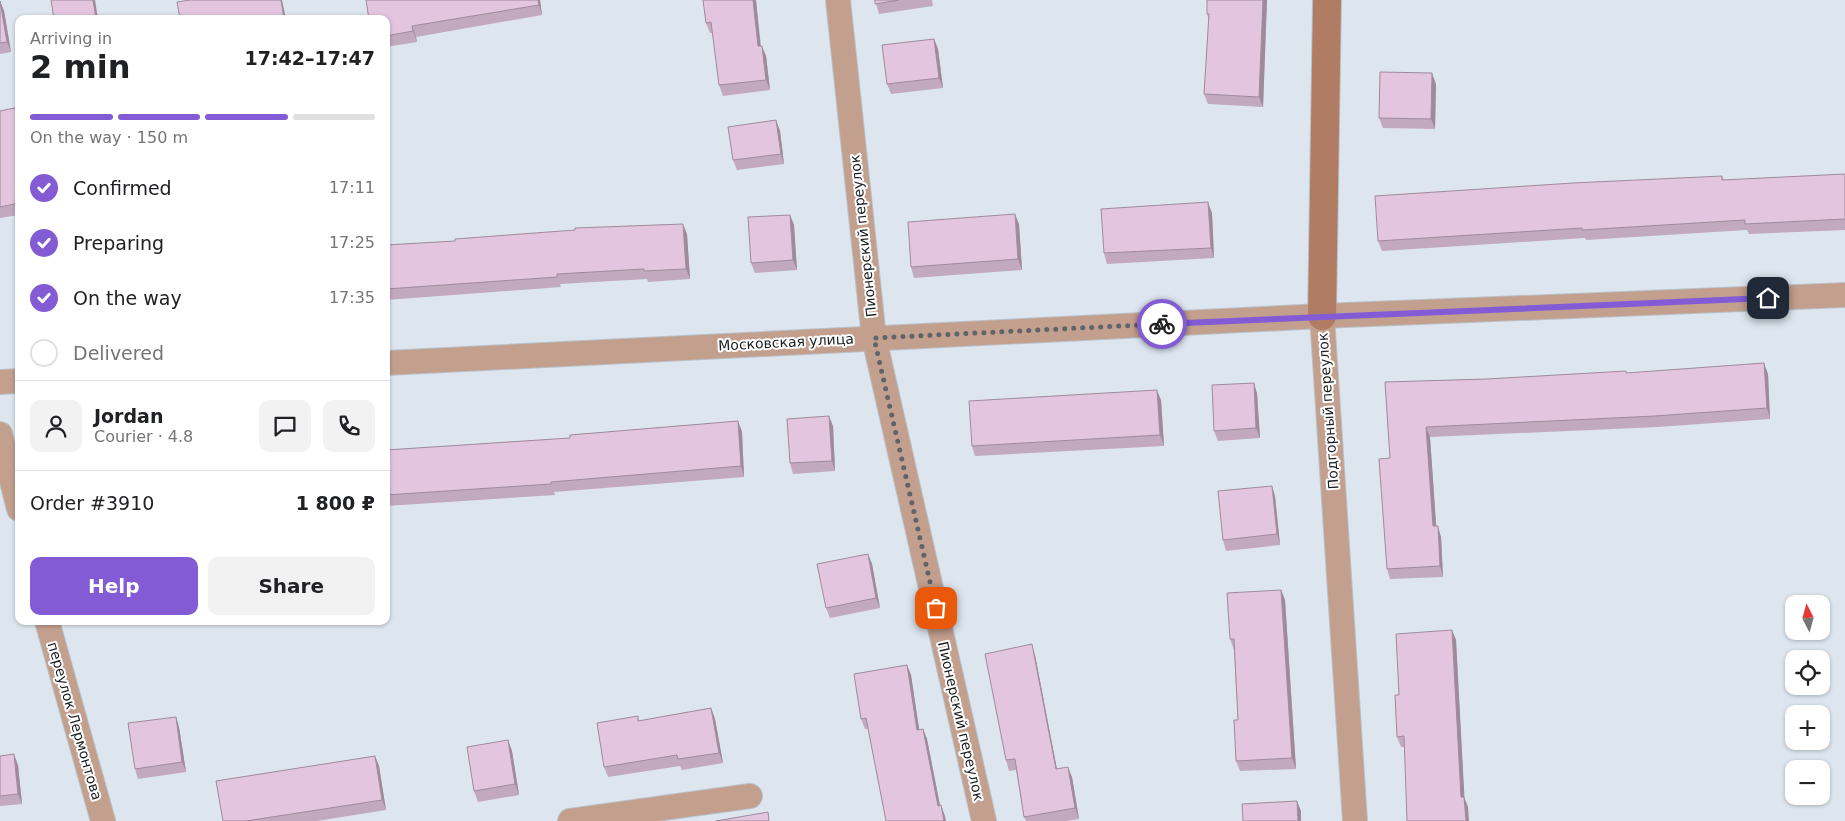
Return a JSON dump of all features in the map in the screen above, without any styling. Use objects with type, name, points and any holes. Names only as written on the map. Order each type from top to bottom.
[{"type":"main road","name":"Подгорный переулок","points":[[1322,316],[1327,0]]},
{"type":"street","name":"Пионерский переулок","points":[[838,0],[874,338],[984,821]]},
{"type":"street","name":"Московская улица","points":[[390,363],[1322,316],[1845,295]]},
{"type":"street","name":"Подгорный переулок","points":[[1322,316],[1355,821]]},
{"type":"street","points":[[0,382],[15,381]]},
{"type":"street","points":[[0,434],[15,493]]},
{"type":"street","name":"переулок Лермонтова","points":[[48,625],[103,821]]},
{"type":"street","points":[[570,821],[750,796]]},
{"type":"building","points":[[51,0],[93,0],[95,15],[53,15]]},
{"type":"building","points":[[190,0],[281,0],[283,15],[179,15],[177,2]]},
{"type":"building","points":[[366,0],[538,0],[539,5],[412,26],[413,31],[390,35],[390,15],[368,15]]},
{"type":"building","points":[[703,0],[753,0],[758,46],[762,46],[766,80],[719,85],[711,22],[706,23]]},
{"type":"building","points":[[875,0],[899,0],[875,4]]},
{"type":"building","points":[[1207,0],[1263,0],[1259,97],[1204,94],[1209,14],[1207,14]]},
{"type":"building","points":[[0,1],[7,42],[0,43]]},
{"type":"building","points":[[934,39],[939,78],[887,84],[882,45]]},
{"type":"building","points":[[1380,72],[1432,73],[1431,119],[1379,118]]},
{"type":"building","points":[[15,108],[15,204],[0,207],[0,111]]},
{"type":"building","points":[[776,120],[781,154],[733,160],[728,127]]},
{"type":"building","points":[[1845,174],[1845,219],[1745,224],[1745,220],[1378,241],[1375,196],[1573,183],[1722,176],[1722,180]]},
{"type":"building","points":[[1208,202],[1211,248],[1104,253],[1101,209]]},
{"type":"building","points":[[1015,214],[1018,259],[911,267],[908,222]]},
{"type":"building","points":[[790,215],[793,260],[751,263],[748,217]]},
{"type":"building","points":[[683,224],[686,269],[644,271],[644,269],[557,274],[557,277],[390,289],[390,245],[455,241],[455,239],[575,230],[575,228]]},
{"type":"building","points":[[1764,363],[1767,408],[1655,416],[1426,427],[1433,526],[1438,526],[1440,566],[1387,569],[1379,459],[1390,458],[1385,382],[1487,379],[1626,371],[1626,373]]},
{"type":"building","points":[[1254,383],[1256,428],[1214,431],[1212,385]]},
{"type":"building","points":[[1157,390],[1160,435],[972,446],[969,401]]},
{"type":"building","points":[[829,416],[832,461],[790,463],[787,419]]},
{"type":"building","points":[[738,421],[741,466],[551,482],[551,484],[390,495],[390,450],[570,438],[570,435]]},
{"type":"building","points":[[1272,486],[1277,534],[1223,540],[1218,491]]},
{"type":"building","points":[[868,554],[876,598],[826,608],[817,564]]},
{"type":"building","points":[[1281,590],[1292,758],[1236,761],[1234,720],[1238,720],[1234,639],[1230,639],[1227,593]]},
{"type":"building","points":[[1452,630],[1461,797],[1464,797],[1466,821],[1407,821],[1404,736],[1397,737],[1395,695],[1399,695],[1396,634]]},
{"type":"building","points":[[1032,644],[1056,769],[1068,767],[1075,808],[1024,817],[1015,759],[1006,760],[985,654]]},
{"type":"building","points":[[907,665],[917,730],[923,729],[938,806],[941,805],[944,821],[886,821],[866,718],[861,719],[854,674]]},
{"type":"building","points":[[711,708],[719,753],[678,759],[677,755],[604,767],[597,723],[638,716],[638,721]]},
{"type":"building","points":[[176,717],[182,762],[135,769],[128,723]]},
{"type":"building","points":[[508,740],[515,784],[474,791],[467,747]]},
{"type":"building","points":[[14,754],[18,794],[0,796],[0,756]]},
{"type":"building","points":[[375,756],[382,800],[246,821],[223,821],[216,781]]},
{"type":"building","points":[[1297,801],[1298,821],[1243,821],[1242,804]]},
{"type":"building","points":[[768,812],[769,821],[716,821]]},
{"type":"way so far","points":[[936,608],[874,338],[1162,324]]},
{"type":"route","points":[[1162,324],[1768,298]]}]
